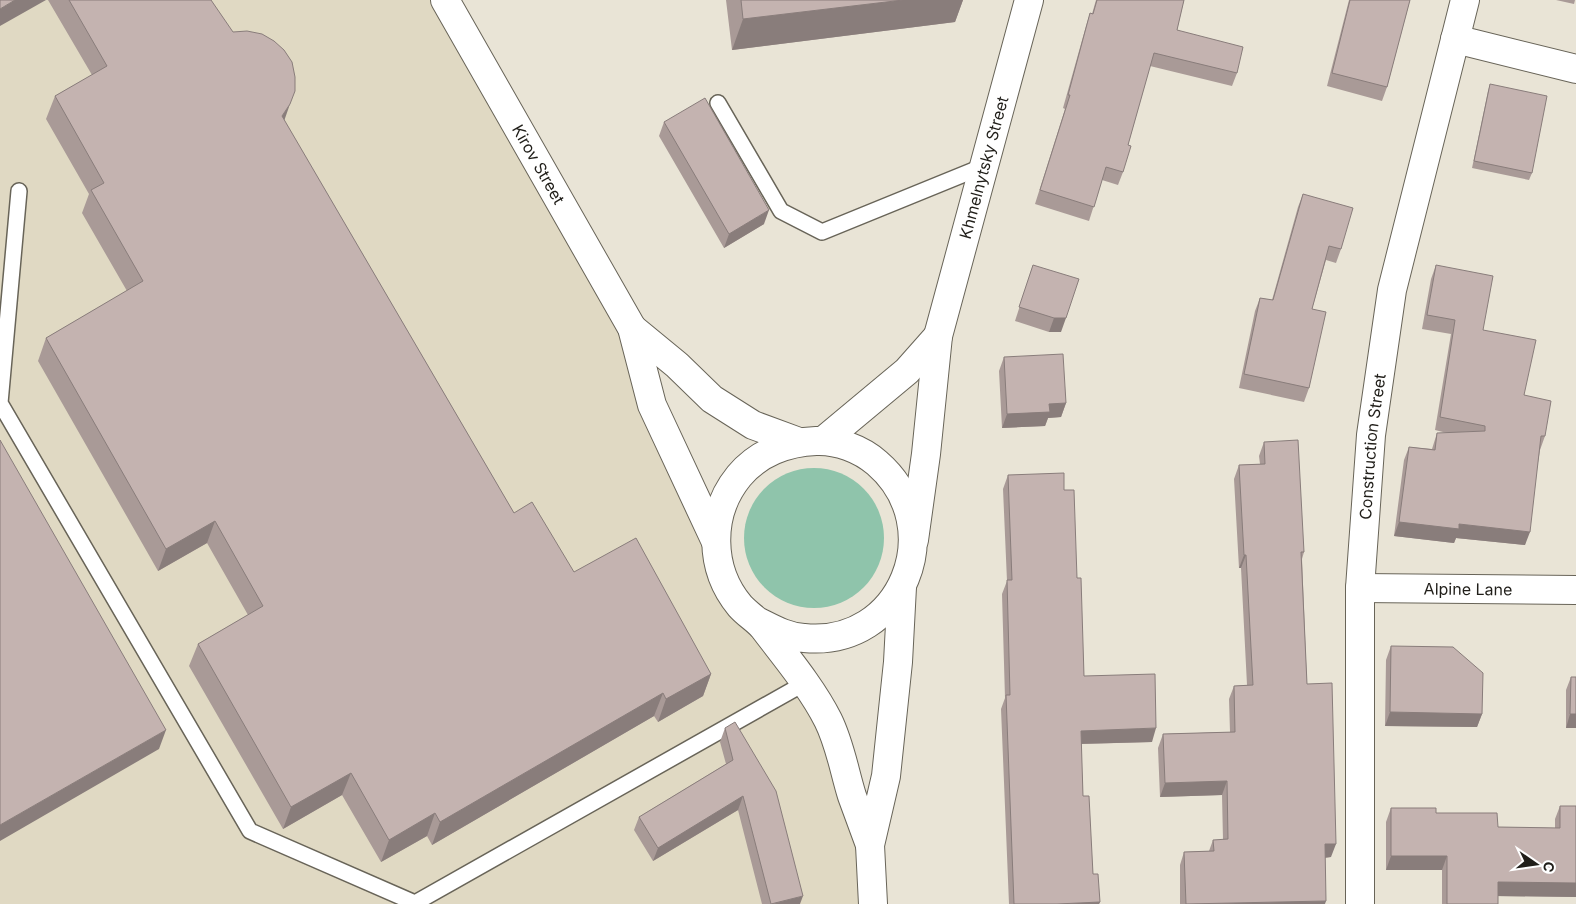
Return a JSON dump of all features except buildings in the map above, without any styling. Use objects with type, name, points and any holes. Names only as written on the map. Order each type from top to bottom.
[{"type":"main road","name":"Kirov Street","points":[[445,0],[632,328]]},
{"type":"main road","name":"Khmelnytsky Street","points":[[902,587],[910,565],[914,540],[926,454],[938,336],[1029,0]]},
{"type":"main road","name":"Construction Street","points":[[1360,904],[1360,588],[1371,435],[1392,290],[1465,0]]},
{"type":"main road","points":[[1454,39],[1576,69]]},
{"type":"main road","points":[[632,328],[677,365],[712,398],[753,425],[811,441],[847,446],[870,457],[888,473],[902,493],[911,516],[914,540]]},
{"type":"main road","points":[[632,328],[652,405],[716,542]]},
{"type":"main road","points":[[870,845],[828,720],[795,668],[727,587],[719,565],[716,542],[718,518],[726,496],[739,476],[756,460],[777,448],[811,441],[907,371],[938,336]]},
{"type":"main road","points":[[758,622],[779,633],[802,638],[826,638],[850,633],[870,622],[888,606],[902,587]]},
{"type":"main road","points":[[873,904],[870,845],[886,776],[898,662],[902,587]]},
{"type":"main road","name":"Alpine Lane","points":[[1360,588],[1576,590]]},
{"type":"lane","points":[[718,103],[781,211],[822,232],[984,166]]},
{"type":"lane","points":[[19,191],[0,404],[250,832],[415,903],[805,683]]},
{"type":"shaded area","points":[[0,0],[445,0],[632,328],[719,565],[828,720],[873,904],[0,904]]},
{"type":"green space","points":[[814,468],[828,469],[841,473],[853,479],[864,488],[873,499],[879,511],[883,524],[883,552],[879,565],[873,577],[864,588],[853,597],[841,603],[828,607],[814,608],[800,607],[787,603],[775,597],[764,588],[755,577],[749,565],[745,552],[744,538],[745,524],[749,511],[755,499],[764,488],[775,479],[787,473],[800,469]]}]
